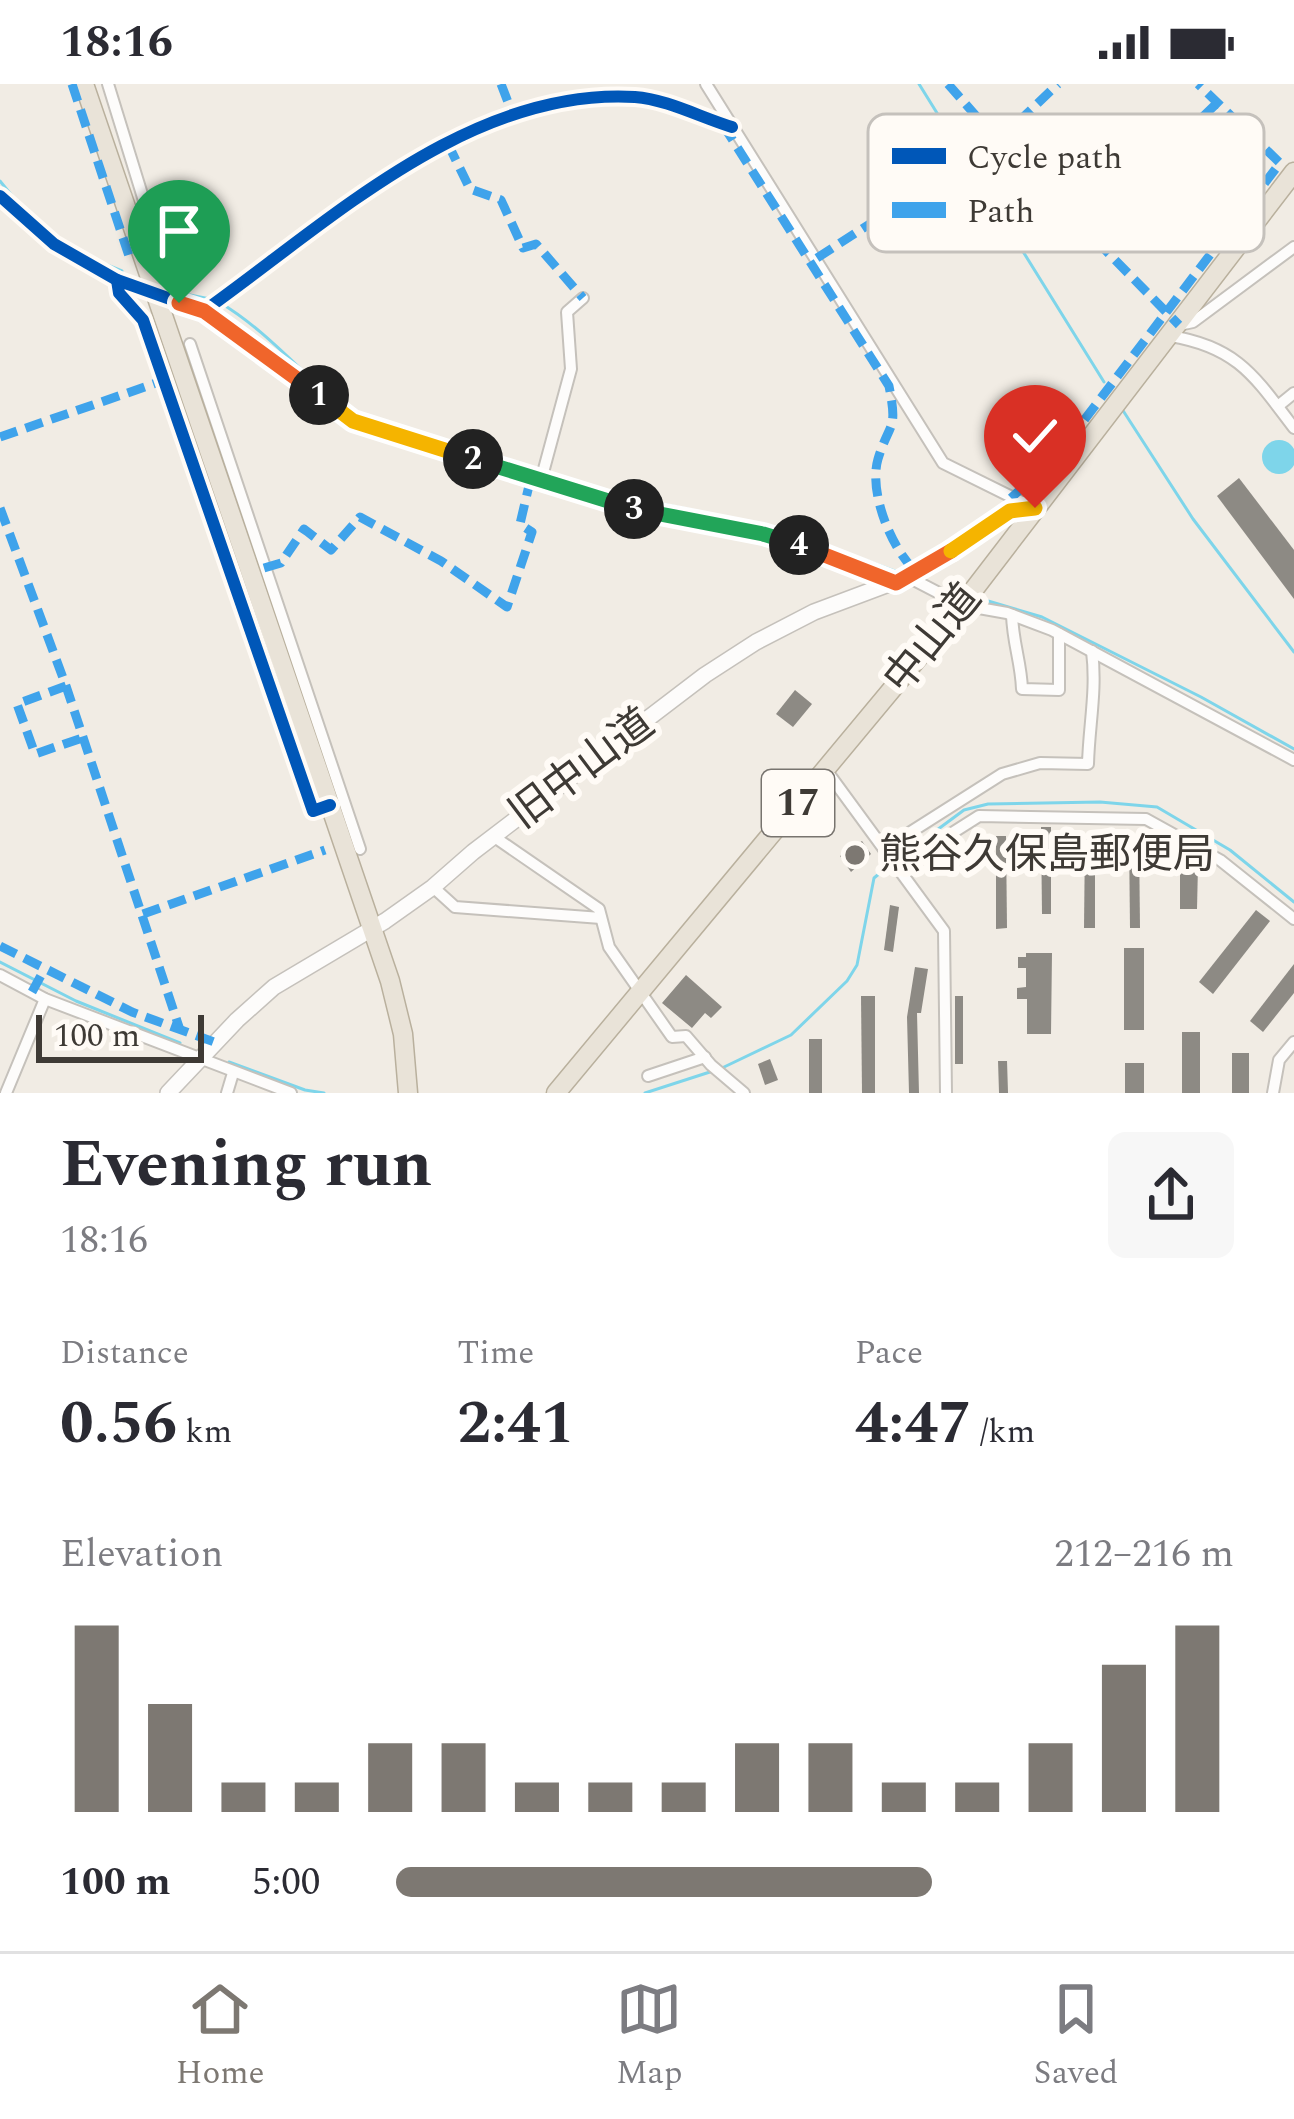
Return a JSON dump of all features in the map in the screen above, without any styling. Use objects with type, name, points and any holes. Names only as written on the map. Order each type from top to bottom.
[{"type":"highway","points":[[83,84],[157,297],[213,439],[317,746],[330,805],[403,1034],[408,1093]]},
{"type":"highway","name":"中山道","points":[[1264,212],[1294,172]]},
{"type":"highway","name":"中山道","points":[[556,1093],[962,605],[1234,252]]},
{"type":"main road","name":"旧中山道","points":[[168,1093],[274,987],[433,887],[493,836],[742,650],[814,612],[903,580],[1010,511],[1035,508]]},
{"type":"street","points":[[108,84],[125,199],[161,256]]},
{"type":"street","points":[[706,84],[943,463],[1035,508]]},
{"type":"street","points":[[204,311],[351,206],[391,171],[494,120],[543,106],[638,97],[732,128]]},
{"type":"street","points":[[0,196],[54,244],[117,280],[204,311],[353,421],[628,508],[763,534],[903,580],[962,605],[1012,615],[1059,634],[1294,760]]},
{"type":"street","points":[[1175,331],[1294,247]]},
{"type":"street","points":[[117,280],[119,293],[143,320],[313,811],[330,805]]},
{"type":"street","points":[[541,480],[571,369],[567,312],[583,298]]},
{"type":"street","points":[[1175,331],[1243,362],[1294,428]]},
{"type":"street","points":[[190,344],[213,439]]},
{"type":"street","points":[[1278,406],[1294,393]]},
{"type":"street","points":[[1012,615],[1022,689],[1059,690],[1059,634]]},
{"type":"street","points":[[891,860],[1002,774],[1040,764],[1088,764],[1089,714],[1097,689],[1092,651]]},
{"type":"street","points":[[317,746],[360,848]]},
{"type":"street","points":[[826,770],[944,931],[946,1093]]},
{"type":"street","points":[[891,860],[979,816],[1147,819],[1220,860],[1294,919]]},
{"type":"street","points":[[493,836],[599,909],[609,947],[672,1037],[686,1036],[744,1093]]},
{"type":"street","points":[[433,887],[454,907],[601,918]]},
{"type":"street","points":[[0,975],[45,999],[291,1093]]},
{"type":"street","points":[[6,1093],[45,999]]},
{"type":"street","points":[[1273,1093],[1279,1060],[1294,1042]]},
{"type":"street","points":[[648,1076],[708,1061]]},
{"type":"street","points":[[227,1093],[233,1073]]},
{"type":"water","points":[[1279,440],[1291,445],[1295,464],[1291,469],[1279,474],[1267,469],[1262,457],[1267,445]]},
{"type":"building","points":[[1239,478],[1294,550],[1294,599],[1217,496]]},
{"type":"building","points":[[795,690],[812,704],[793,727],[776,714]]},
{"type":"building","points":[[1041,827],[1051,827],[1051,914],[1042,914]]},
{"type":"building","points":[[996,836],[1006,836],[1007,928],[996,929]]},
{"type":"building","points":[[1085,836],[1095,836],[1095,928],[1084,928]]},
{"type":"building","points":[[1129,836],[1139,836],[1140,928],[1130,928]]},
{"type":"building","points":[[862,841],[871,854],[851,872],[840,856]]},
{"type":"building","points":[[1180,864],[1198,865],[1197,909],[1180,909]]},
{"type":"building","points":[[890,905],[899,907],[893,952],[884,950]]},
{"type":"building","points":[[1256,910],[1270,921],[1213,994],[1199,982]]},
{"type":"building","points":[[1124,948],[1144,948],[1144,1030],[1124,1030]]},
{"type":"building","points":[[1052,953],[1051,1034],[1027,1034],[1027,999],[1017,999],[1017,988],[1026,987],[1026,968],[1018,968],[1018,957]]},
{"type":"building","points":[[1294,964],[1294,993],[1263,1032],[1250,1021]]},
{"type":"building","points":[[915,967],[928,969],[921,1013],[917,1013],[919,1093],[909,1093],[907,1017]]},
{"type":"building","points":[[686,975],[722,1007],[711,1018],[705,1013],[692,1028],[662,1003]]},
{"type":"building","points":[[861,996],[875,996],[875,1093],[862,1093]]},
{"type":"building","points":[[955,996],[963,996],[963,1064],[955,1064]]},
{"type":"building","points":[[1182,1032],[1200,1032],[1200,1093],[1182,1093]]},
{"type":"building","points":[[809,1039],[822,1039],[822,1093],[809,1093]]},
{"type":"building","points":[[1232,1053],[1249,1053],[1249,1093],[1232,1093]]},
{"type":"building","points":[[770,1059],[778,1080],[765,1085],[758,1064]]},
{"type":"building","points":[[998,1061],[1007,1061],[1008,1093],[999,1093]]},
{"type":"building","points":[[1125,1063],[1144,1063],[1144,1093],[1125,1093]]},
{"type":"waterway","points":[[919,84],[938,114]]},
{"type":"waterway","points":[[0,181],[21,207],[66,245]]},
{"type":"waterway","points":[[1023,252],[1104,382]]},
{"type":"waterway","points":[[90,258],[122,271]]},
{"type":"waterway","points":[[185,294],[210,299]]},
{"type":"waterway","points":[[219,302],[359,418]]},
{"type":"waterway","points":[[1122,409],[1193,519],[1294,652]]},
{"type":"waterway","points":[[448,446],[537,471]]},
{"type":"waterway","points":[[546,474],[603,492],[774,527],[900,573]]},
{"type":"waterway","points":[[943,589],[962,594]]},
{"type":"waterway","points":[[978,598],[1042,617],[1294,749]]},
{"type":"waterway","points":[[899,858],[964,810],[988,804],[1100,802],[1157,807],[1230,850],[1294,902]]},
{"type":"waterway","points":[[722,1068],[791,1035],[847,981],[857,965],[874,878],[891,864]]},
{"type":"waterway","points":[[0,962],[76,1001],[180,1043]]},
{"type":"waterway","points":[[229,1062],[324,1093]]},
{"type":"waterway","points":[[645,1093],[713,1071]]},
{"type":"marked path","points":[[72,84],[131,262]]},
{"type":"marked path","points":[[501,84],[513,115]]},
{"type":"marked path","points":[[948,84],[974,114]]},
{"type":"marked path","points":[[1026,114],[1058,84]]},
{"type":"marked path","points":[[1198,84],[1229,114]]},
{"type":"marked path","points":[[1206,114],[1216,104]]},
{"type":"marked path","points":[[723,125],[889,386],[893,419],[878,459],[877,488],[892,537],[918,573]]},
{"type":"marked path","points":[[448,144],[470,189],[501,200],[523,248],[536,244],[583,298]]},
{"type":"marked path","points":[[1264,148],[1280,163],[1264,184]]},
{"type":"marked path","points":[[817,258],[868,225]]},
{"type":"marked path","points":[[1107,252],[1179,325]]},
{"type":"marked path","points":[[1011,498],[1056,457],[1212,252]]},
{"type":"marked path","points":[[0,437],[165,380]]},
{"type":"marked path","points":[[264,568],[281,563],[304,529],[331,550],[360,517],[441,561],[507,607],[532,532],[520,524],[531,477]]},
{"type":"marked path","points":[[0,508],[66,686],[180,1030]]},
{"type":"marked path","points":[[66,686],[17,704],[35,754],[82,738]]},
{"type":"marked path","points":[[143,914],[325,850]]},
{"type":"marked path","points":[[0,946],[132,1012],[217,1043]]},
{"type":"marked path","points":[[32,992],[44,970]]},
{"type":"cycle path","points":[[204,311],[404,167],[516,114],[574,100],[635,97],[732,127]]},
{"type":"cycle path","points":[[0,196],[54,244],[117,280],[204,311],[353,421],[628,508],[763,534],[896,583]]},
{"type":"cycle path","points":[[117,280],[119,293],[143,320],[313,811],[330,805]]},
{"type":"place","name":"熊谷久保島郵便局","points":[[855,855]]},
{"type":"route","points":[[179,303],[204,311],[353,421],[386,434],[628,508],[763,534],[896,583],[1010,511],[1035,508]]}]
